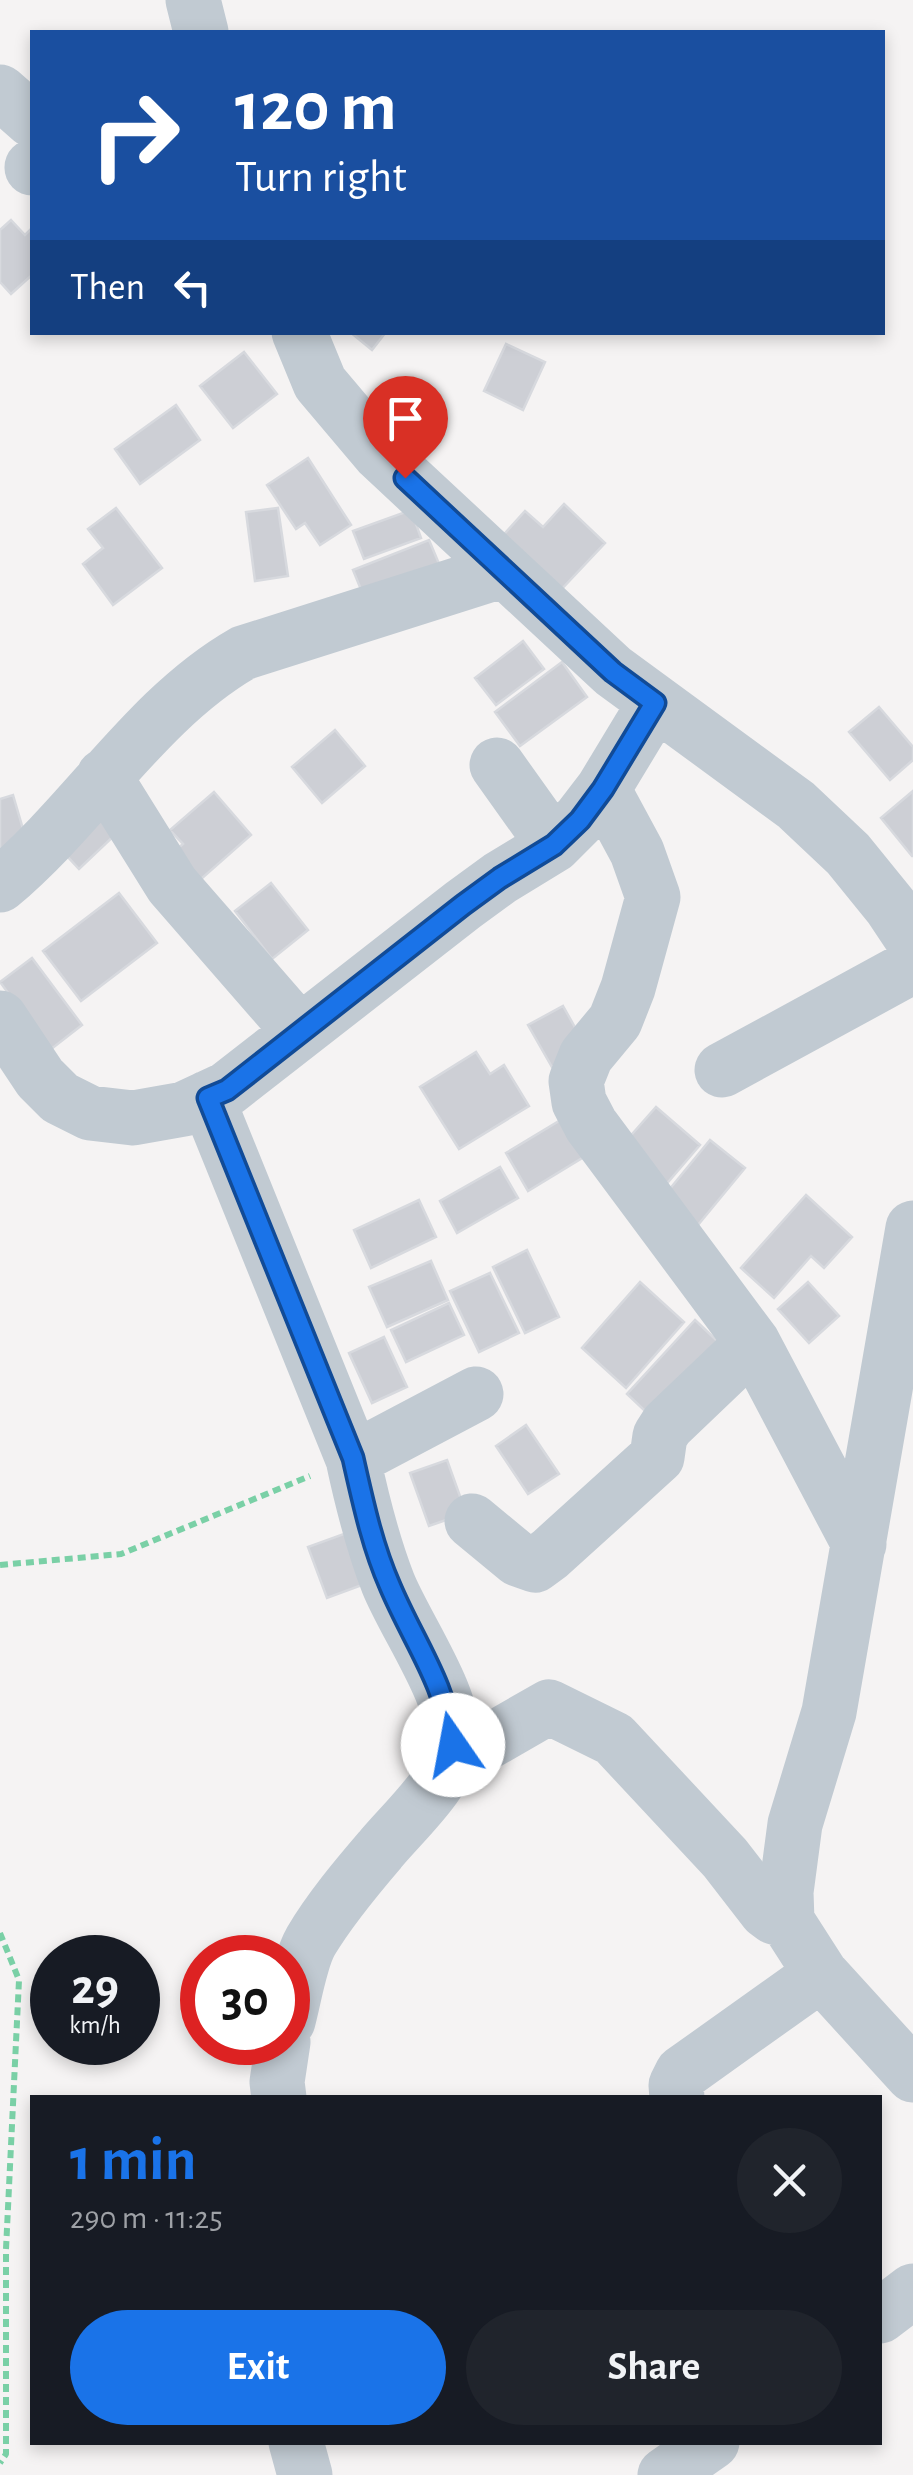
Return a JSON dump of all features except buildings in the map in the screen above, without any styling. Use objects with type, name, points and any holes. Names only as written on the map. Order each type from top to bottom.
[{"type":"street","points":[[193,0],[200,30]]},
{"type":"street","points":[[0,92],[30,118]]},
{"type":"street","points":[[300,335],[320,384],[380,454],[613,672],[796,805],[848,854],[892,907],[913,940]]},
{"type":"street","points":[[0,885],[52,837],[104,776],[212,671],[242,653],[504,570]]},
{"type":"street","points":[[0,1018],[40,1078],[60,1098],[90,1113],[134,1118],[184,1109],[227,1090],[463,905],[554,845],[580,820],[603,789],[655,703]]},
{"type":"street","points":[[496,766],[554,845]]},
{"type":"street","points":[[104,776],[172,886],[300,1032]]},
{"type":"street","points":[[603,789],[636,852],[653,897],[615,1021],[586,1056],[576,1081],[578,1102],[608,1149],[754,1342],[858,1544]]},
{"type":"street","points":[[722,1070],[913,966]]},
{"type":"street","points":[[208,1098],[353,1458],[366,1520],[390,1586],[443,1697],[453,1745],[428,1796],[370,1862],[310,1943]]},
{"type":"street","points":[[913,1228],[905,1324],[858,1544],[829,1712],[795,1824],[786,1892],[787,1921],[821,1974],[913,2075]]},
{"type":"street","points":[[472,1521],[518,1559],[535,1565],[657,1458],[660,1436],[667,1425],[754,1342]]},
{"type":"street","points":[[353,1458],[476,1394]]},
{"type":"street","points":[[446,1766],[549,1707],[614,1739],[725,1858],[766,1911],[787,1921]]},
{"type":"street","points":[[677,2095],[682,2073],[821,1974]]},
{"type":"street","points":[[279,2065],[279,2095]]},
{"type":"street","points":[[882,2314],[913,2291]]},
{"type":"street","points":[[297,2445],[305,2475]]},
{"type":"street","points":[[665,2475],[708,2445]]},
{"type":"path","points":[[0,1566],[121,1554],[353,1458]]},
{"type":"path","points":[[0,1933],[19,1980],[6,2249],[6,2454],[0,2464]]},
{"type":"route","points":[[405,478],[613,672],[655,703],[603,789],[580,820],[554,845],[463,905],[227,1090],[208,1098],[353,1458],[366,1520],[390,1586],[437,1680],[453,1745]]}]
